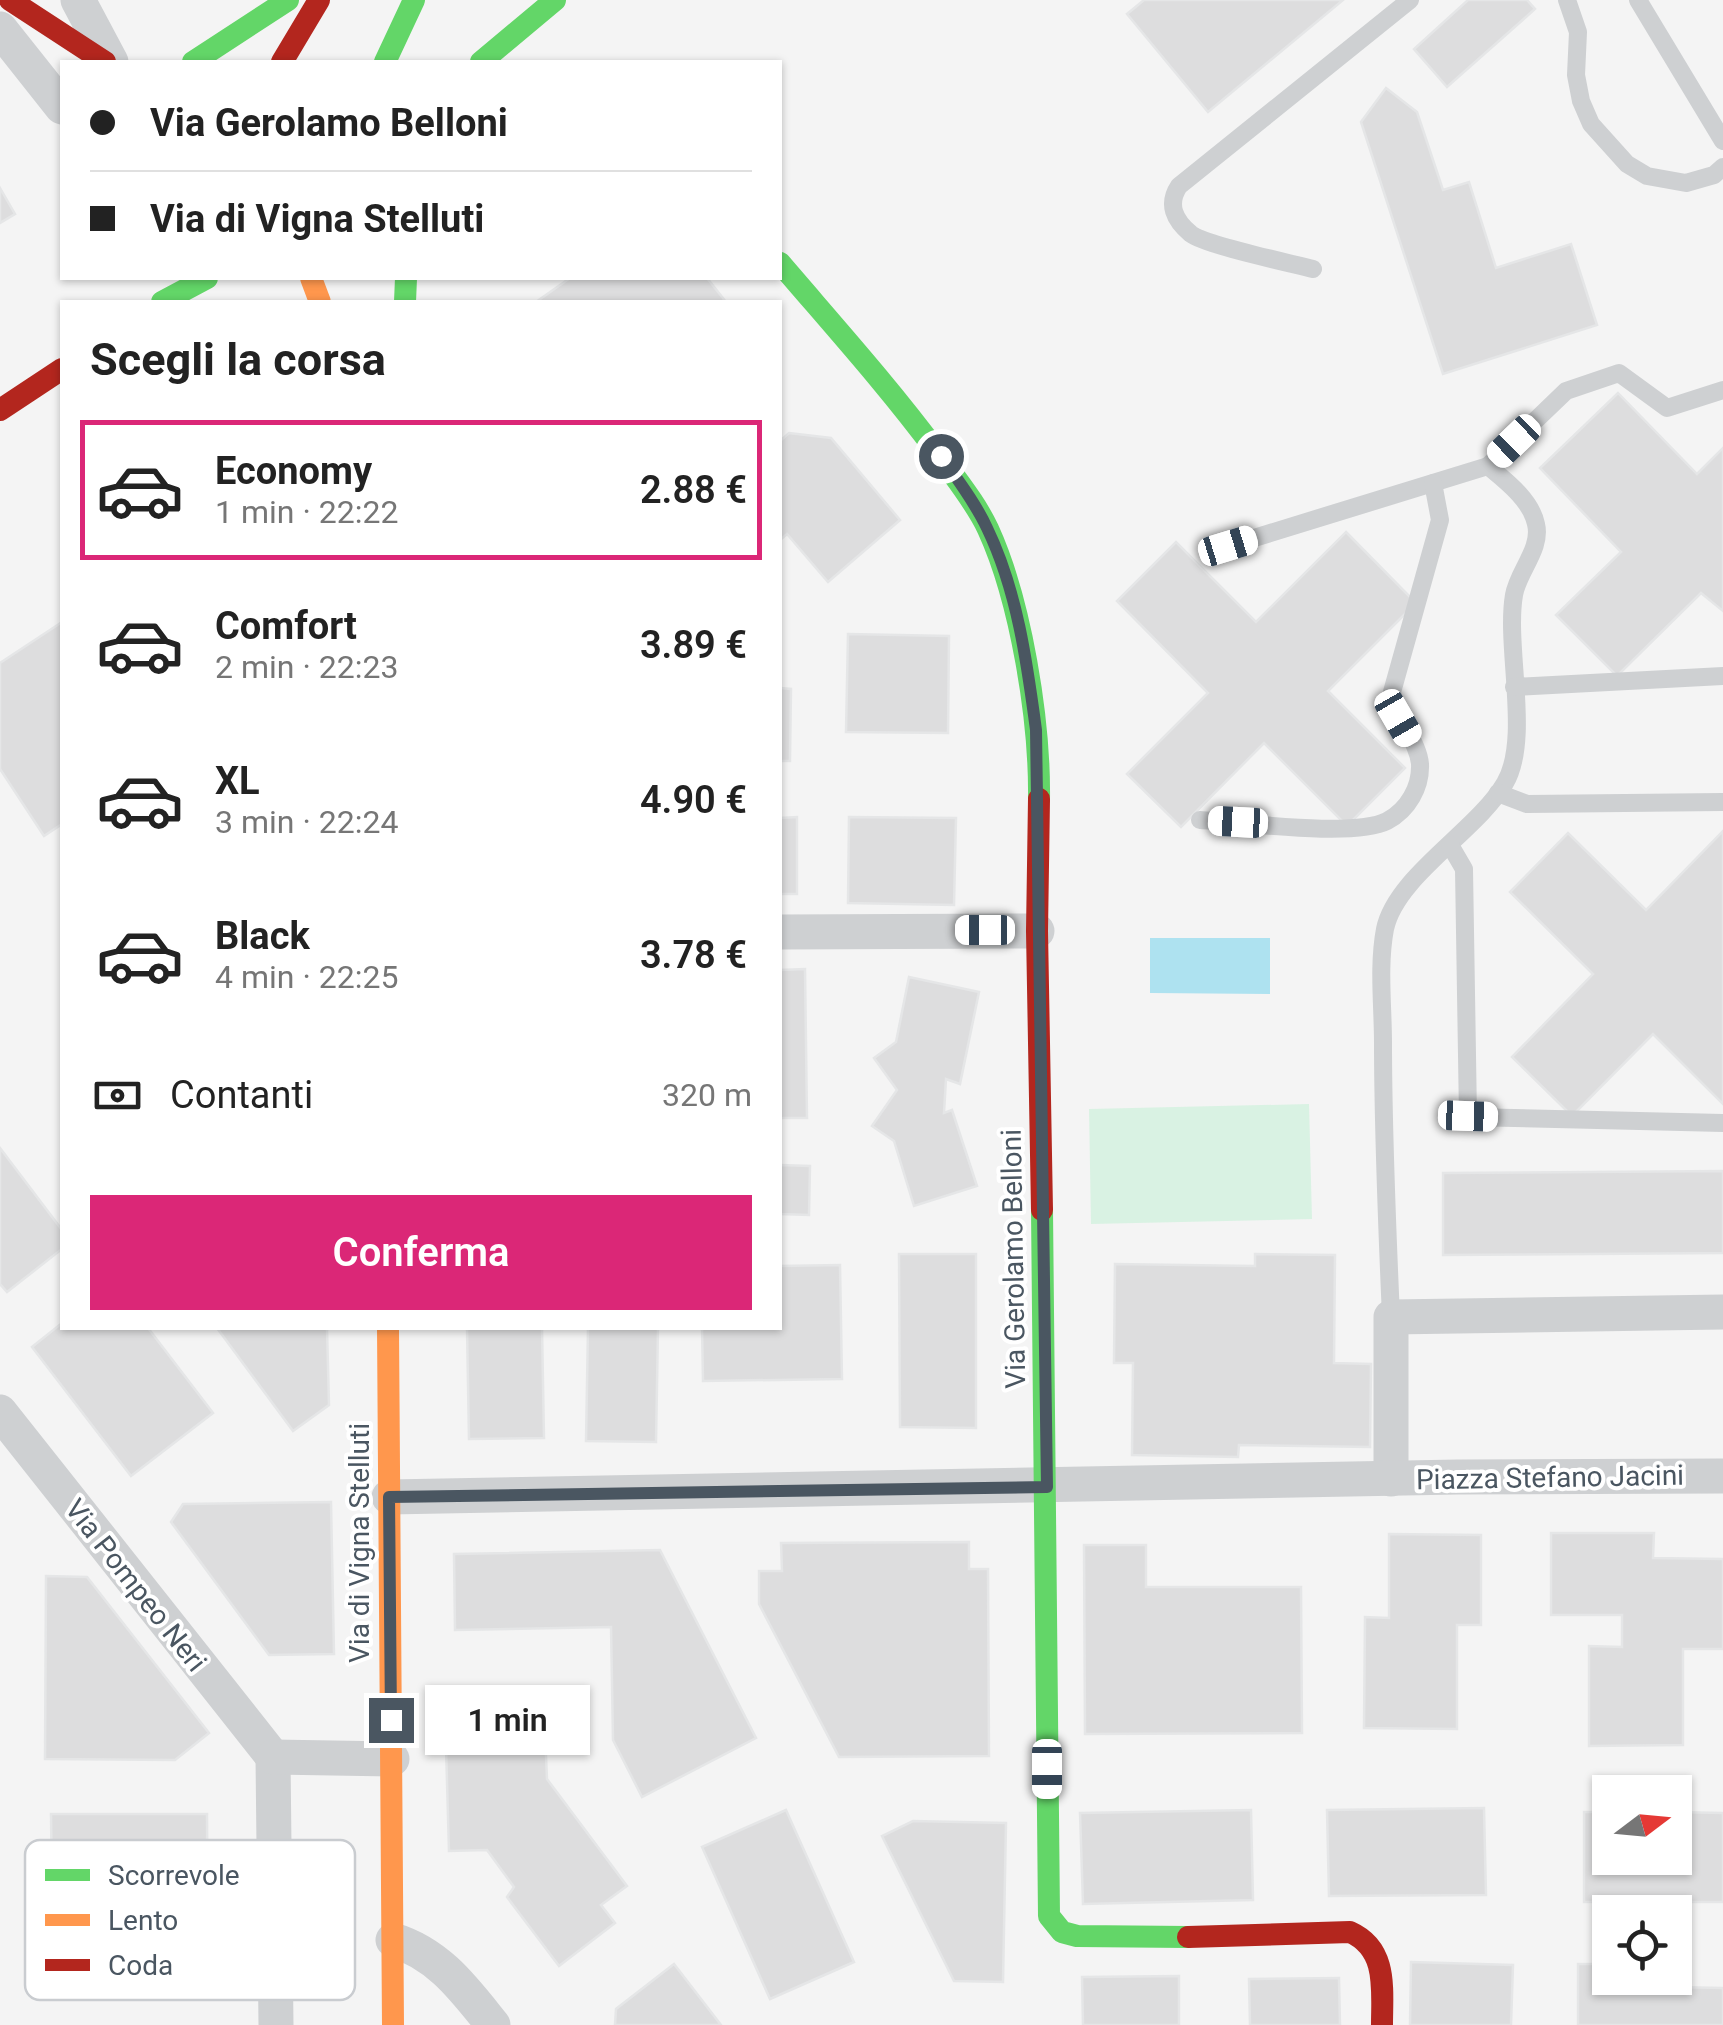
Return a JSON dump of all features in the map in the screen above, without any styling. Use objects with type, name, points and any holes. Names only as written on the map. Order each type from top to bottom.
[{"type":"street","points":[[10,0],[105,60]]},
{"type":"street","points":[[78,0],[107,60]]},
{"type":"street","points":[[197,60],[288,0]]},
{"type":"street","points":[[283,60],[319,0]]},
{"type":"street","points":[[386,60],[414,0]]},
{"type":"street","points":[[482,60],[555,0]]},
{"type":"street","points":[[0,29],[60,104]]},
{"type":"street","name":"Via Gerolamo Belloni","points":[[782,265],[905,409],[987,527],[1012,601],[1036,730],[1047,1487],[1047,1904],[1055,1926],[1077,1936],[1216,1937],[1350,1932],[1360,1935],[1376,1952],[1380,1964],[1382,2025]]},
{"type":"street","points":[[165,300],[196,280]]},
{"type":"street","points":[[0,410],[60,370]]},
{"type":"street","points":[[782,932],[1037,930]]},
{"type":"street","points":[[1391,1318],[1723,1312]]},
{"type":"street","name":"Piazza Stefano Jacini","points":[[1391,1318],[1391,1479],[1723,1476]]},
{"type":"street","name":"Via di Vigna Stelluti","points":[[388,1330],[393,2025]]},
{"type":"street","name":"Via Pompeo Neri","points":[[0,1412],[273,1757]]},
{"type":"street","points":[[389,1497],[1391,1479]]},
{"type":"street","points":[[274,1840],[273,1757],[392,1759]]},
{"type":"street","points":[[392,1940],[419,1950],[445,1968],[493,2025]]},
{"type":"street","points":[[276,2000],[276,2025]]},
{"type":"lane","points":[[1314,269],[1194,236],[1178,221],[1172,207],[1173,196],[1179,186],[1410,0]]},
{"type":"lane","points":[[1567,0],[1578,32],[1576,75],[1581,100],[1591,124],[1627,164],[1648,176],[1686,182],[1714,175],[1723,168]]},
{"type":"lane","points":[[1638,0],[1723,141]]},
{"type":"lane","points":[[1228,546],[1488,466],[1566,391],[1620,373],[1667,408],[1723,390]]},
{"type":"lane","points":[[1391,1318],[1383,1112],[1386,926],[1397,903],[1498,793],[1515,762],[1514,594],[1538,530],[1534,516],[1515,489],[1488,466]]},
{"type":"lane","points":[[1200,820],[1352,829],[1386,822],[1416,792],[1418,752],[1398,718],[1392,692],[1440,520],[1432,483]]},
{"type":"lane","points":[[1514,687],[1723,676]]},
{"type":"lane","points":[[1498,793],[1527,804],[1723,802]]},
{"type":"lane","points":[[1450,845],[1464,868],[1468,1116],[1723,1123]]},
{"type":"green space","points":[[1309,1104],[1312,1219],[1091,1224],[1089,1109]]},
{"type":"water","points":[[1150,938],[1270,938],[1270,994],[1150,993]]},
{"type":"building","points":[[1144,0],[1343,0],[1208,112],[1127,14]]},
{"type":"building","points":[[1468,0],[1527,0],[1535,9],[1447,87],[1414,49]]},
{"type":"building","points":[[1386,88],[1417,112],[1443,190],[1469,182],[1496,268],[1571,244],[1597,325],[1443,374],[1361,122]]},
{"type":"building","points":[[0,188],[15,214],[0,223]]},
{"type":"building","points":[[567,280],[709,280],[724,300],[539,300]]},
{"type":"building","points":[[1618,393],[1697,474],[1723,448],[1723,611],[1701,593],[1617,676],[1556,615],[1621,552],[1540,468]]},
{"type":"building","points":[[789,433],[831,438],[900,520],[828,582],[787,534],[782,538],[782,439]]},
{"type":"building","points":[[1346,532],[1416,603],[1328,691],[1405,768],[1347,826],[1264,743],[1181,827],[1127,774],[1208,693],[1117,601],[1176,542],[1256,622]]},
{"type":"building","points":[[60,623],[60,825],[44,836],[0,769],[0,663]]},
{"type":"building","points":[[848,634],[949,636],[948,733],[846,732]]},
{"type":"building","points":[[782,688],[791,689],[790,761],[782,761]]},
{"type":"building","points":[[797,817],[797,894],[782,894],[782,818]]},
{"type":"building","points":[[849,817],[956,818],[954,905],[848,903]]},
{"type":"building","points":[[1723,831],[1723,1104],[1653,1034],[1572,1116],[1512,1057],[1593,974],[1510,892],[1568,833],[1646,910]]},
{"type":"building","points":[[805,969],[807,1118],[782,1118],[782,970]]},
{"type":"building","points":[[909,977],[979,992],[960,1084],[946,1079],[944,1113],[952,1110],[977,1186],[914,1206],[894,1141],[872,1126],[897,1090],[874,1058],[896,1042]]},
{"type":"building","points":[[0,1148],[60,1227],[60,1251],[7,1292],[0,1284]]},
{"type":"building","points":[[782,1165],[810,1166],[809,1215],[782,1214]]},
{"type":"building","points":[[1723,1171],[1723,1253],[1443,1255],[1443,1173]]},
{"type":"building","points":[[899,1254],[976,1254],[976,1428],[900,1427]]},
{"type":"building","points":[[1255,1254],[1335,1255],[1334,1363],[1371,1364],[1370,1447],[1239,1445],[1238,1457],[1132,1455],[1133,1363],[1114,1363],[1115,1264],[1255,1266]]},
{"type":"building","points":[[840,1265],[842,1379],[703,1381],[702,1330],[782,1330],[782,1266]]},
{"type":"building","points":[[60,1325],[60,1330],[150,1330],[213,1413],[131,1476],[32,1347]]},
{"type":"building","points":[[218,1330],[327,1330],[329,1405],[293,1431]]},
{"type":"building","points":[[467,1330],[542,1330],[544,1438],[469,1439]]},
{"type":"building","points":[[588,1330],[658,1330],[656,1442],[586,1441]]},
{"type":"building","points":[[331,1502],[334,1654],[269,1655],[171,1522],[183,1504]]},
{"type":"building","points":[[1551,1533],[1654,1533],[1653,1558],[1723,1559],[1723,1649],[1683,1649],[1683,1745],[1589,1746],[1589,1646],[1622,1647],[1622,1615],[1551,1615]]},
{"type":"building","points":[[1389,1534],[1481,1535],[1481,1625],[1457,1625],[1457,1729],[1364,1728],[1365,1617],[1389,1618]]},
{"type":"building","points":[[969,1542],[969,1569],[988,1569],[989,1756],[839,1757],[759,1604],[759,1571],[782,1571],[781,1543]]},
{"type":"building","points":[[1084,1545],[1146,1545],[1146,1587],[1301,1587],[1302,1733],[1085,1734]]},
{"type":"building","points":[[660,1550],[756,1738],[642,1797],[613,1740],[611,1627],[455,1630],[454,1554]]},
{"type":"building","points":[[46,1576],[87,1577],[209,1733],[175,1760],[45,1759]]},
{"type":"building","points":[[544,1708],[547,1779],[627,1886],[601,1905],[615,1923],[559,1966],[507,1897],[514,1887],[487,1850],[449,1851],[445,1712]]},
{"type":"building","points":[[1484,1808],[1486,1895],[1329,1896],[1327,1810]]},
{"type":"building","points":[[786,1810],[854,1962],[770,1999],[702,1847]]},
{"type":"building","points":[[1251,1810],[1253,1900],[1083,1904],[1080,1813]]},
{"type":"building","points":[[1584,1812],[1592,1812],[1592,1875],[1692,1875],[1692,1812],[1723,1813],[1723,1902],[1692,1902],[1692,1895],[1592,1895],[1592,1902],[1584,1902]]},
{"type":"building","points":[[51,1814],[207,1814],[207,1840],[51,1840]]},
{"type":"building","points":[[913,1821],[1006,1823],[1003,1982],[954,1981],[882,1836]]},
{"type":"building","points":[[1411,1962],[1513,1965],[1511,2025],[1410,2025]]},
{"type":"building","points":[[674,1964],[721,2025],[615,2025],[616,2009]]},
{"type":"building","points":[[1578,1964],[1592,1964],[1592,1995],[1692,1995],[1692,1987],[1723,1988],[1723,2025],[1578,2025]]},
{"type":"building","points":[[1179,1976],[1179,2025],[1083,2025],[1082,1977]]},
{"type":"building","points":[[1339,1978],[1340,2025],[1250,2025],[1249,1979]]},
{"type":"traffic: fast","points":[[196,60],[288,0]]},
{"type":"traffic: fast","points":[[386,60],[414,0]]},
{"type":"traffic: fast","points":[[483,60],[555,0]]},
{"type":"traffic: fast","points":[[782,265],[918,427],[988,529],[1010,590],[1026,661],[1036,734],[1039,799]]},
{"type":"traffic: fast","points":[[166,300],[203,280]]},
{"type":"traffic: fast","points":[[405,300],[406,280]]},
{"type":"traffic: fast","points":[[1042,1210],[1049,1916],[1062,1932],[1077,1936],[1188,1937]]},
{"type":"traffic: slow","points":[[312,280],[319,300]]},
{"type":"traffic: slow","points":[[388,1330],[393,2025]]},
{"type":"traffic: jam","points":[[10,0],[102,60]]},
{"type":"traffic: jam","points":[[283,60],[319,0]]},
{"type":"traffic: jam","points":[[0,410],[60,370]]},
{"type":"traffic: jam","points":[[1039,799],[1042,1210]]},
{"type":"traffic: jam","points":[[1188,1937],[1350,1932],[1362,1939],[1377,1959],[1382,1984],[1382,2025]]},
{"type":"route","points":[[391,1720],[389,1497],[1047,1487],[1036,730],[1028,673],[1002,566],[987,527],[941,456]]}]
